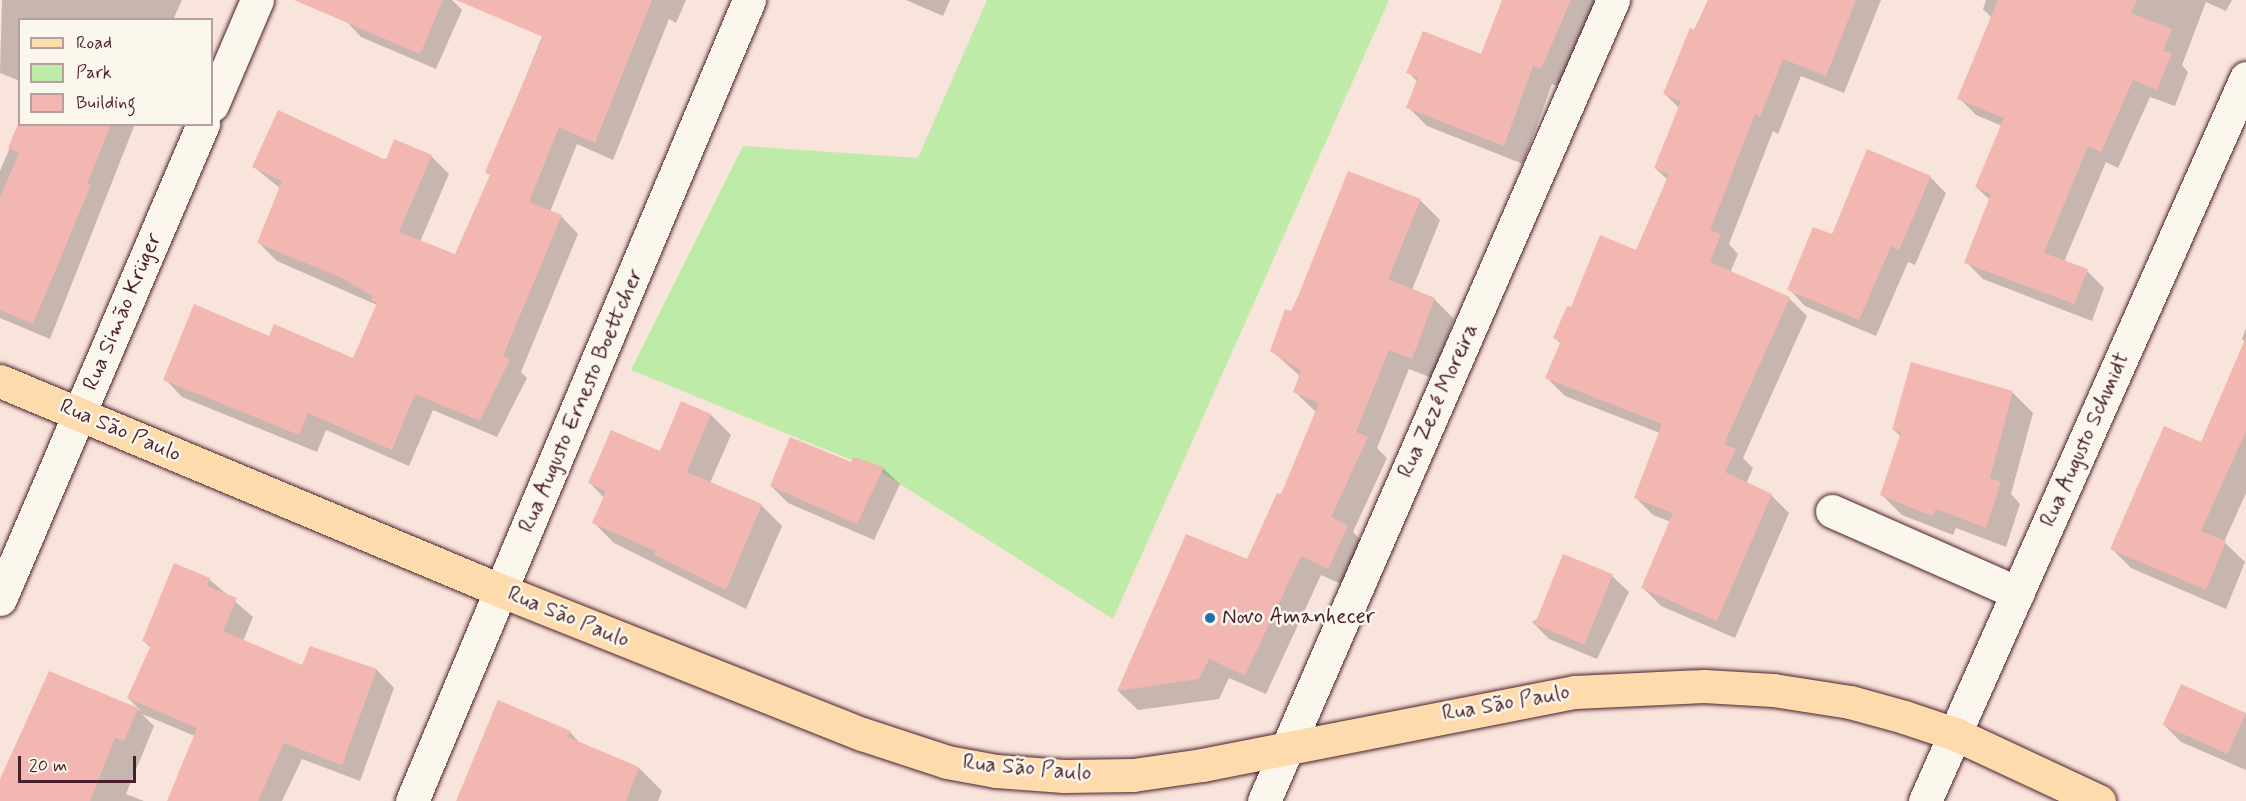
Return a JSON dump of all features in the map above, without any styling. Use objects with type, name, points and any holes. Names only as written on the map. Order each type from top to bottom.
[{"type":"main road","name":"Rua São Paulo","points":[[0,381],[502,591],[798,710],[947,762],[1041,774],[1133,775],[1287,748],[1517,701],[1638,687],[1773,690],[1850,702],[1955,734],[2099,801]]},
{"type":"street","points":[[213,103],[256,0]]},
{"type":"street","name":"Rua Augusto Ernesto Boettcher","points":[[412,801],[749,0]]},
{"type":"street","name":"Rua Zezé Moreira","points":[[1264,801],[1613,0]]},
{"type":"street","name":"Rua Augusto Schmidt","points":[[1925,801],[2246,78]]},
{"type":"street","name":"Rua Simão Krüger","points":[[0,599],[202,126]]},
{"type":"street","points":[[1832,511],[2018,593]]},
{"type":"green space","points":[[987,0],[1389,0],[1113,619],[881,472],[631,370],[743,146],[918,158]]},
{"type":"building","points":[[294,0],[443,0],[420,54]]},
{"type":"building","points":[[456,0],[652,0],[595,143],[559,127],[529,202],[562,215],[503,356],[510,359],[480,421],[415,394],[392,450],[308,413],[299,435],[163,380],[194,304],[269,336],[274,324],[353,358],[377,303],[371,300],[372,296],[342,278],[257,243],[282,181],[252,167],[278,110],[386,160],[394,139],[432,155],[399,232],[455,254],[490,175],[485,172],[543,37]]},
{"type":"building","points":[[1502,0],[1571,0],[1541,69],[1533,66],[1504,146],[1406,108],[1418,77],[1406,73],[1423,31],[1481,54]]},
{"type":"building","points":[[1708,0],[1856,0],[1826,76],[1783,59],[1760,117],[1755,114],[1710,230],[1721,234],[1710,262],[1790,297],[1724,444],[1736,449],[1725,472],[1772,494],[1717,621],[1641,588],[1673,513],[1634,498],[1662,424],[1545,378],[1561,341],[1553,338],[1567,306],[1571,307],[1600,235],[1636,250],[1669,174],[1654,168],[1681,101],[1663,94],[1690,28],[1695,30]]},
{"type":"building","points":[[1998,0],[2137,0],[2131,13],[2172,29],[2163,51],[2172,53],[2157,90],[2133,80],[2101,152],[2088,146],[2044,253],[2088,269],[2074,304],[1964,263],[1991,194],[1975,187],[2004,118],[1957,99]]},
{"type":"building","points":[[18,124],[18,126],[110,126],[87,184],[91,185],[33,324],[0,310],[0,198],[19,153],[8,148]]},
{"type":"building","points":[[1867,149],[1931,176],[1899,250],[1891,246],[1859,320],[1787,290],[1813,227],[1832,234]]},
{"type":"building","points":[[1348,171],[1421,199],[1388,279],[1435,298],[1412,359],[1389,350],[1356,432],[1368,437],[1331,517],[1348,526],[1328,569],[1301,556],[1245,675],[1209,659],[1199,679],[1117,691],[1186,534],[1247,559],[1277,493],[1281,494],[1319,403],[1293,392],[1301,371],[1270,351],[1285,309],[1291,311],[1299,294]]},
{"type":"building","points":[[2246,337],[2246,431],[2201,531],[2226,541],[2206,590],[2110,549],[2164,426],[2201,442]]},
{"type":"building","points":[[1911,362],[2013,391],[1990,478],[2001,482],[1986,528],[1936,509],[1932,516],[1880,495],[1901,432],[1892,430]]},
{"type":"building","points":[[681,401],[711,414],[687,472],[762,504],[726,590],[654,555],[655,551],[592,523],[606,491],[588,483],[611,430],[660,451]]},
{"type":"building","points":[[790,437],[851,462],[854,457],[884,467],[857,524],[770,486]]},
{"type":"building","points":[[1563,554],[1613,574],[1585,645],[1535,624]]},
{"type":"building","points":[[174,563],[210,578],[207,586],[237,598],[223,631],[302,665],[310,646],[377,669],[342,765],[284,743],[258,801],[167,801],[197,728],[127,698],[151,645],[142,641]]},
{"type":"building","points":[[49,671],[138,708],[124,741],[115,738],[90,801],[0,801],[0,779]]},
{"type":"building","points":[[2181,684],[2246,713],[2228,754],[2163,725]]},
{"type":"building","points":[[498,700],[571,731],[568,737],[639,767],[626,801],[456,801]]},
{"type":"place","name":"Novo Amanhecer","points":[[1210,618]]}]
